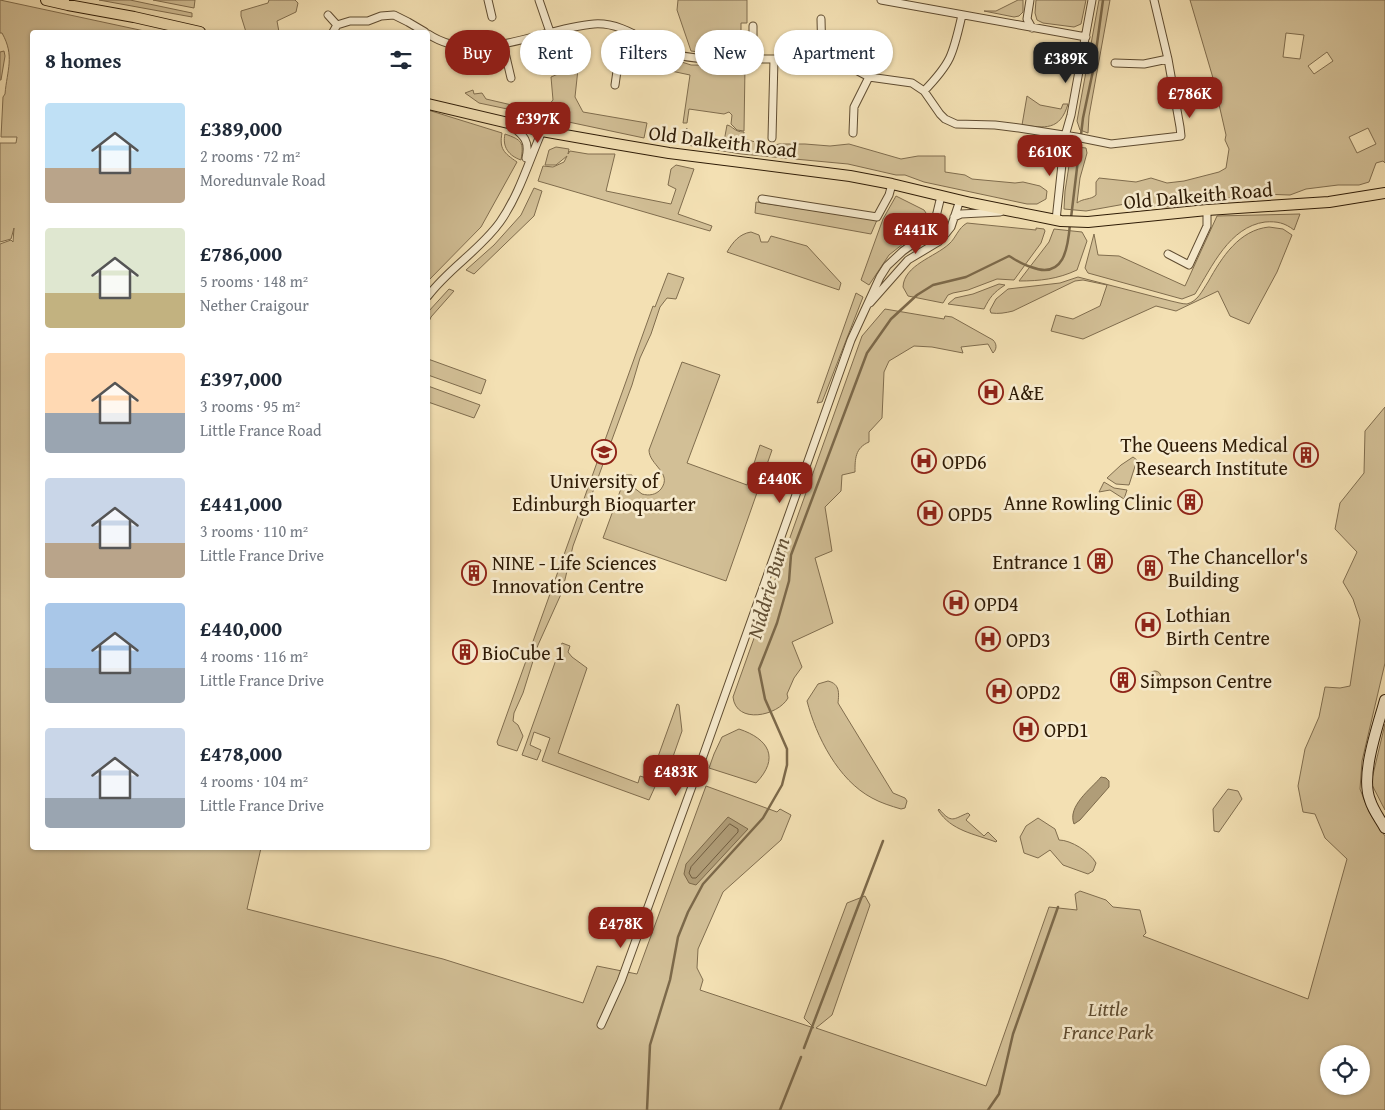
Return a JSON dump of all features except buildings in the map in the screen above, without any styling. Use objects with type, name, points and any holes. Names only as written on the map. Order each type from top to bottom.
[{"type":"main road","points":[[46,0],[191,30]]},
{"type":"main road","name":"Old Dalkeith Road","points":[[430,104],[542,131],[669,153],[807,169],[892,184],[1014,212],[1075,222],[1207,210],[1329,202],[1385,194]]},
{"type":"street","points":[[488,0],[492,17]]},
{"type":"street","points":[[540,0],[549,30]]},
{"type":"street","points":[[880,0],[1086,37]]},
{"type":"street","points":[[1030,0],[1028,19],[1032,28]]},
{"type":"street","points":[[1058,220],[1065,136],[1071,115],[1092,0]]},
{"type":"street","points":[[865,75],[912,83],[924,91],[945,119],[956,124],[983,124],[1019,128],[1111,144],[1184,136],[1180,126],[1168,59],[1154,0]]},
{"type":"street","points":[[328,15],[337,25]]},
{"type":"street","points":[[334,30],[337,25],[350,21],[368,21],[381,16],[394,15],[421,30]]},
{"type":"street","points":[[924,91],[942,73],[952,54],[962,16]]},
{"type":"street","points":[[821,19],[821,30]]},
{"type":"street","points":[[562,30],[597,24],[624,30]]},
{"type":"street","points":[[753,26],[753,30]]},
{"type":"street","points":[[430,35],[445,43]]},
{"type":"street","points":[[764,59],[774,59],[772,138]]},
{"type":"street","points":[[1115,63],[1144,64],[1168,59]]},
{"type":"street","points":[[615,85],[616,75]]},
{"type":"street","points":[[853,133],[854,107],[869,77]]},
{"type":"street","points":[[508,123],[522,134],[527,142],[528,152],[522,180]]},
{"type":"street","points":[[430,294],[500,222],[522,180],[542,131]]},
{"type":"street","points":[[762,200],[877,216],[889,195],[892,184]]},
{"type":"street","points":[[601,1025],[621,980],[702,759],[851,340],[880,277],[888,266],[903,251],[931,231],[941,196]]},
{"type":"street","points":[[867,307],[908,260],[943,237],[951,227],[960,200]]},
{"type":"street","points":[[1168,254],[1189,264],[1207,226],[1207,210]]},
{"type":"street","name":"Old Dalkeith Road","points":[[954,217],[972,213],[1014,212]]},
{"type":"street","points":[[1385,700],[1366,782],[1369,799],[1385,828]]},
{"type":"green space","name":"Little France Park","points":[[0,0],[140,30],[30,30],[30,850],[261,850],[247,909],[443,959],[583,1003],[597,966],[637,974],[706,786],[777,812],[780,809],[791,815],[781,840],[723,892],[698,949],[697,968],[703,980],[700,990],[814,1028],[804,1018],[847,903],[865,896],[870,905],[832,1015],[816,1028],[986,1086],[1049,907],[1077,910],[1075,894],[1080,891],[1106,900],[1113,907],[1140,910],[1146,933],[1143,936],[1308,999],[1347,859],[1325,838],[1315,814],[1303,812],[1298,786],[1305,749],[1319,717],[1325,687],[1340,688],[1350,686],[1360,620],[1353,599],[1343,582],[1357,552],[1335,529],[1340,503],[1364,473],[1365,431],[1385,407],[1385,663],[1362,761],[1360,789],[1369,812],[1385,836],[1385,1110],[0,1110],[0,244],[11,240],[13,242],[14,228],[11,239],[0,242],[0,143],[16,143],[17,137],[1,137],[3,97],[5,94],[9,56],[2,33],[0,33]]},
{"type":"green space","points":[[99,0],[130,0],[192,13],[192,17]]},
{"type":"green space","points":[[153,0],[195,0],[194,8]]},
{"type":"green space","points":[[269,0],[295,0],[298,3],[296,12],[277,21],[279,30],[245,30],[241,11],[268,3]]},
{"type":"green space","points":[[678,0],[747,0],[747,23],[741,23],[741,30],[695,30],[695,52],[691,51],[677,10]]},
{"type":"green space","points":[[1018,0],[1023,0],[1023,12],[1019,16],[1014,17],[984,11],[996,11]]},
{"type":"green space","points":[[1036,0],[1086,0],[1081,24],[1074,27],[1043,23],[1037,20],[1035,13]]},
{"type":"green space","points":[[1099,0],[1110,0],[1089,116],[1088,133],[1080,130],[1077,121]]},
{"type":"green space","points":[[1190,0],[1385,0],[1385,163],[1383,161],[1376,163],[1369,182],[1359,185],[1338,185],[1306,189],[1290,195],[1260,194],[1233,196],[1222,201],[1211,201],[1196,206],[1164,207],[1125,204],[1086,211],[1064,209],[1071,153],[1076,147],[1086,148],[1087,153],[1080,178],[1077,203],[1096,195],[1096,182],[1099,178],[1136,182],[1151,178],[1167,183],[1184,181],[1219,172],[1226,168],[1229,149],[1225,140],[1226,135],[1213,78]],"holes":[[[1286,33],[1304,35],[1300,59],[1283,57]],[[1327,52],[1333,61],[1314,74],[1308,66]],[[1368,128],[1376,144],[1357,153],[1349,137]]]},
{"type":"green space","points":[[4,51],[5,56],[0,80],[0,52]]},
{"type":"green space","points":[[685,63],[695,65],[695,75],[745,75],[744,131],[737,130],[731,124],[732,115],[729,112],[724,114],[689,109],[687,123],[683,123],[690,75],[685,74]]},
{"type":"green space","points":[[556,75],[577,75],[575,97],[583,112],[647,123],[644,138],[479,103],[465,93],[473,90],[474,94],[482,93],[486,99],[516,106],[526,105],[527,108],[546,108],[553,100],[551,77]]},
{"type":"green space","points":[[1027,96],[1040,105],[1061,109],[1063,104],[1068,104],[1061,119],[1051,126],[1022,125]]},
{"type":"green space","points":[[430,111],[502,133],[501,143],[503,150],[517,162],[481,227],[430,279]]},
{"type":"green space","points":[[727,125],[744,132],[744,139],[771,146],[779,144],[830,146],[849,144],[901,159],[918,156],[945,156],[945,172],[965,175],[972,179],[1023,182],[1040,186],[1047,191],[1046,199],[1037,204],[1027,204],[924,182],[905,175],[896,175],[848,164],[741,154],[681,144],[687,128],[685,141],[723,147]]},
{"type":"green space","points":[[505,134],[515,138],[522,145],[521,160],[507,150],[504,139]]},
{"type":"green space","points":[[556,147],[569,149],[568,154],[570,151],[588,154],[615,154],[606,191],[671,204],[676,189],[668,185],[671,169],[676,165],[694,169],[678,214],[712,226],[710,231],[538,181],[543,166],[553,167],[564,162],[567,156],[556,165],[545,165],[549,150]]},
{"type":"green space","points":[[534,188],[542,191],[534,216],[474,274],[466,270],[494,245],[521,215]]},
{"type":"green space","points":[[896,196],[924,210],[926,219],[929,219],[923,228],[889,255],[869,285],[861,280],[883,219]]},
{"type":"green space","points":[[756,202],[877,220],[871,234],[755,213]]},
{"type":"green space","points":[[1300,214],[1294,230],[1277,222],[1265,222],[1252,225],[1241,232],[1223,250],[1195,294],[1182,299],[1088,273],[1085,268],[1094,234],[1098,255],[1119,256],[1185,286],[1217,216]]},
{"type":"green space","points":[[967,223],[1036,230],[1036,228],[1044,229],[1045,231],[1041,243],[1014,280],[997,279],[968,290],[953,293],[948,295],[943,303],[908,296],[903,287],[909,273],[914,267],[949,244]]},
{"type":"green space","points":[[1269,227],[1283,229],[1292,235],[1277,272],[1249,324],[1230,316],[1218,291],[1176,311],[1156,306],[1083,339],[1051,331],[1056,315],[1073,319],[1100,306],[1107,285],[1083,280],[1075,281],[1013,311],[991,313],[990,310],[996,299],[1008,289],[1060,283],[1078,277],[1187,304],[1194,301],[1199,295],[1219,263],[1240,239],[1258,229]]},
{"type":"green space","points":[[1054,229],[1082,232],[1087,241],[1077,270],[1049,279],[1019,281],[1049,242]]},
{"type":"green space","points":[[751,232],[759,235],[761,242],[768,242],[771,236],[807,246],[841,283],[839,290],[727,252],[737,239]]},
{"type":"green space","points":[[668,273],[684,278],[676,299],[667,298],[660,307],[640,358],[632,385],[573,546],[562,592],[538,645],[523,693],[514,713],[513,721],[518,725],[523,736],[517,751],[498,745],[497,742],[653,306],[655,307]]},
{"type":"green space","points":[[999,284],[1005,285],[992,296],[984,309],[948,304],[955,298],[973,294]]},
{"type":"green space","points":[[449,289],[454,291],[430,319],[430,310]]},
{"type":"green space","points":[[856,293],[863,297],[822,402],[817,403]]},
{"type":"green space","points":[[885,309],[944,319],[945,316],[952,317],[993,340],[996,348],[993,353],[988,344],[961,347],[963,353],[932,347],[914,346],[889,361],[884,372],[882,418],[869,432],[869,442],[864,444],[858,451],[855,472],[842,475],[841,491],[825,507],[832,551],[815,558],[833,623],[792,642],[802,667],[794,678],[787,694],[788,698],[783,704],[767,713],[758,715],[741,712],[736,706],[733,697],[862,336]]},
{"type":"green space","points":[[430,360],[486,380],[481,394],[430,376]]},
{"type":"green space","points":[[682,362],[720,375],[687,463],[747,485],[760,445],[772,450],[726,581],[603,538],[626,475],[632,475],[633,487],[645,495],[657,493],[664,483],[664,478],[649,450]]},
{"type":"green space","points":[[430,387],[480,405],[474,418],[430,403]]},
{"type":"green space","points":[[1133,457],[1137,460],[1129,485],[1116,484],[1107,478],[1121,465]]},
{"type":"green space","points":[[1104,482],[1114,488],[1127,490],[1124,499],[1110,490],[1099,492]]},
{"type":"green space","points":[[562,643],[570,646],[568,652],[587,668],[558,753],[638,783],[640,776],[650,779],[677,704],[679,705],[682,731],[668,771],[663,769],[649,800],[542,761],[550,738],[534,732],[530,745],[541,750],[537,760],[522,755]]},
{"type":"green space","points":[[1153,671],[1157,671],[1161,677],[1157,683],[1153,683],[1149,679],[1149,675]]},
{"type":"green space","points":[[828,681],[837,687],[838,703],[893,793],[905,798],[907,801],[905,808],[901,809],[882,803],[860,790],[839,769],[830,756],[816,728],[807,701],[818,684]]},
{"type":"green space","points":[[1385,724],[1385,810],[1371,783]]},
{"type":"green space","points":[[739,729],[758,738],[768,750],[768,765],[756,783],[709,768],[722,737]]},
{"type":"green space","points":[[1228,789],[1238,791],[1242,799],[1219,832],[1214,831],[1213,809]]},
{"type":"green space","points":[[939,809],[947,817],[953,819],[968,813],[970,815],[966,820],[984,836],[988,832],[997,841],[972,834],[957,827],[943,817]]},
{"type":"green space","points":[[1038,818],[1055,829],[1059,840],[1074,844],[1085,851],[1096,863],[1093,871],[1088,874],[1063,865],[1050,850],[1038,858],[1024,853],[1020,837],[1026,826]]},
{"type":"water","points":[[1101,777],[1109,781],[1109,787],[1080,820],[1074,824],[1073,817],[1077,804]]},
{"type":"water","points":[[728,817],[748,829],[696,885],[689,883],[684,874],[686,864]]},
{"type":"waterway","points":[[1071,218],[1083,118],[1094,66],[1103,0]]},
{"type":"waterway","name":"Niddrie Burn","points":[[647,1110],[650,1045],[670,980],[678,937],[688,912],[703,884],[763,818],[782,785],[787,765],[787,749],[765,699],[759,669],[777,623],[789,581],[791,555],[867,353],[891,319],[917,295],[933,285],[966,277],[1009,256],[1025,265],[1042,270],[1051,269],[1062,259],[1065,252],[1070,224]]},
{"type":"waterway","points":[[804,1048],[883,841]]},
{"type":"waterway","points":[[988,1110],[999,1094],[1013,1034],[1058,907]]},
{"type":"waterway","points":[[780,1110],[801,1057]]},
{"type":"place","name":"A&E","points":[[991,392]]},
{"type":"place","name":"University of Edinburgh Bioquarter","points":[[604,452]]},
{"type":"place","name":"The Queens Medical Research Institute","points":[[1306,455]]},
{"type":"place","name":"OPD6","points":[[924,461]]},
{"type":"place","name":"Anne Rowling Clinic","points":[[1190,502]]},
{"type":"place","name":"OPD5","points":[[930,513]]},
{"type":"place","name":"Entrance 1","points":[[1100,561]]},
{"type":"place","name":"The Chancellor's Building","points":[[1150,568]]},
{"type":"place","name":"NINE - Life Sciences Innovation Centre","points":[[474,573]]},
{"type":"place","name":"OPD4","points":[[956,603]]},
{"type":"place","name":"Lothian Birth Centre","points":[[1148,625]]},
{"type":"place","name":"OPD3","points":[[988,639]]},
{"type":"place","name":"BioCube 1","points":[[465,652]]},
{"type":"place","name":"Simpson Centre","points":[[1123,680]]},
{"type":"place","name":"OPD2","points":[[999,691]]},
{"type":"place","name":"OPD1","points":[[1026,729]]}]
